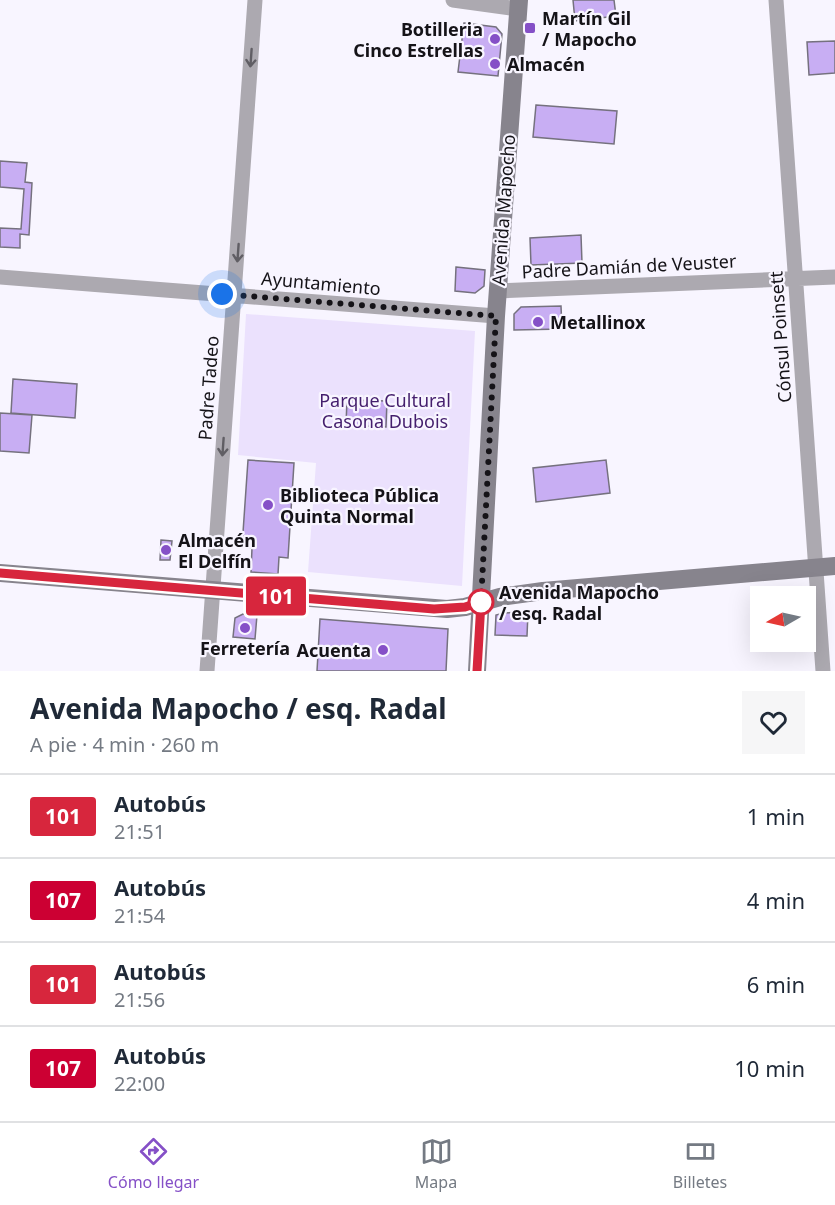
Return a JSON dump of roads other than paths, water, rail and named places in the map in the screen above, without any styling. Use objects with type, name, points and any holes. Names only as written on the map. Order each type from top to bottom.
[{"type":"main road","name":"Avenida Mapocho","points":[[477,671],[497,291],[518,5]]},
{"type":"main road","points":[[0,573],[434,609],[465,607],[525,593],[594,585],[835,566]]},
{"type":"street","name":"Padre Tadeo","points":[[207,671],[255,0]]},
{"type":"street","points":[[453,0],[518,5]]},
{"type":"street","name":"Cónsul Poinsett","points":[[776,0],[823,671]]},
{"type":"street","name":"Ayuntamiento","points":[[0,277],[496,316]]},
{"type":"street","name":"Padre Damián de Veuster","points":[[497,291],[835,277]]},
{"type":"place","name":"Martín Gil / Mapocho","points":[[530,28]]},
{"type":"place","name":"Botilleria Cinco Estrellas","points":[[495,39]]},
{"type":"place","name":"Almacén","points":[[495,64]]},
{"type":"place","name":"Metallinox","points":[[538,322]]},
{"type":"place","name":"Biblioteca Pública Quinta Normal","points":[[268,505]]},
{"type":"place","name":"Almacén El Delfín","points":[[166,550]]},
{"type":"place","name":"Avenida Mapocho / esq. Radal","points":[[481,602]]},
{"type":"place","name":"Ferretería","points":[[245,628]]},
{"type":"place","name":"Acuenta","points":[[383,650]]},
{"type":"park label","name":"Parque Cultural Casona Dubois","points":[[385,410]]}]
